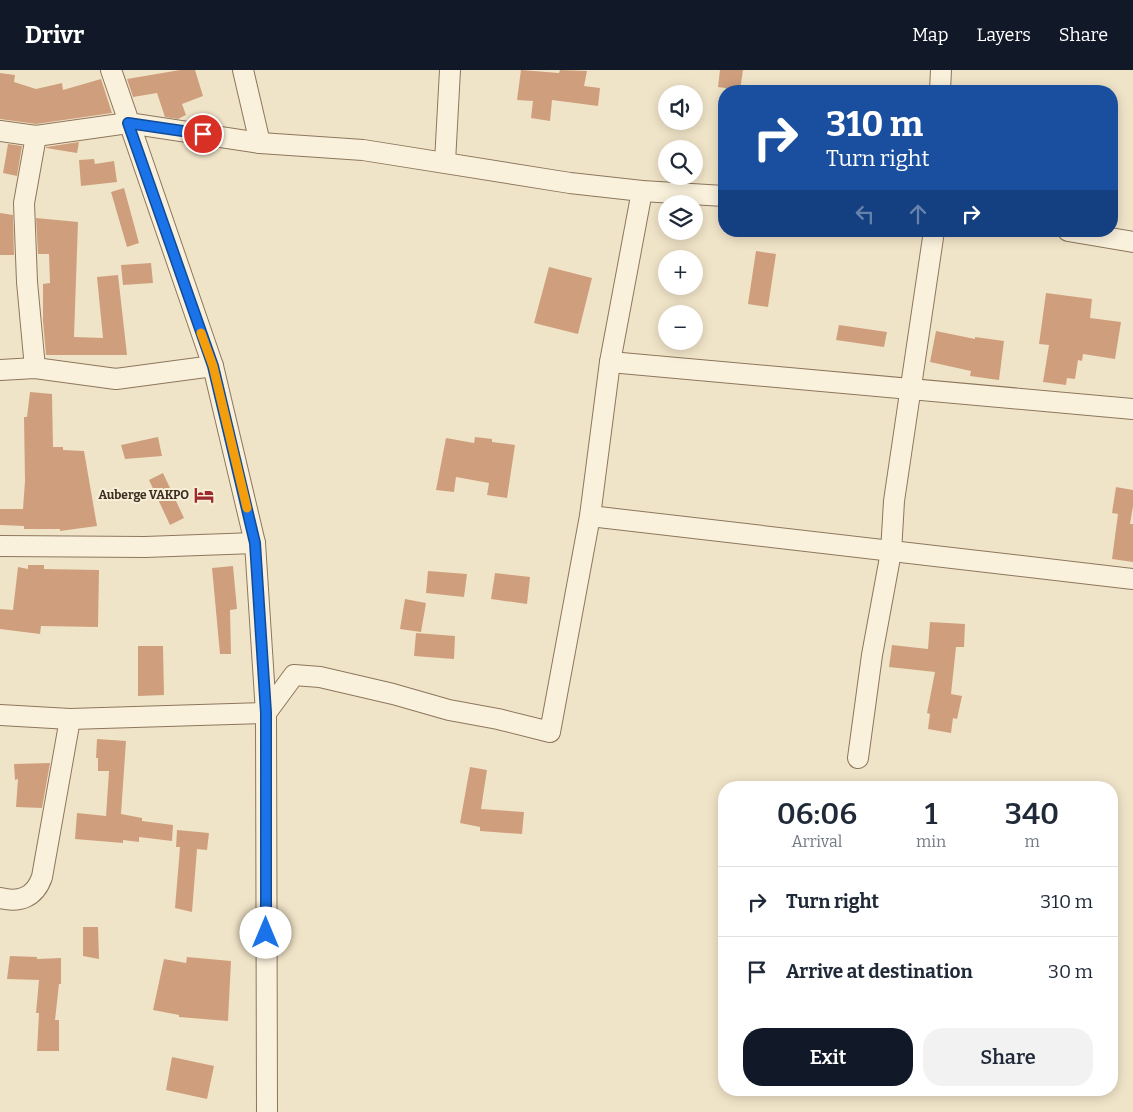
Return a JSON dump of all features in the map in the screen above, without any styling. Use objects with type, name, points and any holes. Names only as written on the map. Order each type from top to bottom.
[{"type":"street","points":[[111,70],[213,366],[255,543],[266,713],[267,1112]]},
{"type":"street","points":[[243,70],[260,143]]},
{"type":"street","points":[[446,162],[450,70]]},
{"type":"street","points":[[940,70],[940,85]]},
{"type":"street","points":[[0,131],[36,136],[128,123],[260,143],[363,150],[570,183],[642,191],[718,196]]},
{"type":"street","points":[[35,368],[27,282],[24,203],[36,136]]},
{"type":"street","points":[[266,713],[294,675],[320,677],[393,694],[449,710],[498,719],[550,732],[590,516],[610,362],[642,191]]},
{"type":"street","points":[[858,758],[872,655],[891,552],[894,501],[933,237]]},
{"type":"street","points":[[1103,237],[1133,242]]},
{"type":"street","points":[[610,362],[1133,409]]},
{"type":"street","points":[[0,370],[35,368],[116,379],[213,366]]},
{"type":"street","points":[[590,516],[1133,579]]},
{"type":"street","points":[[0,546],[145,547],[255,543]]},
{"type":"street","points":[[0,715],[70,719],[266,713]]},
{"type":"street","points":[[0,898],[18,900],[29,896],[39,887],[70,719]]},
{"type":"building","points":[[180,70],[195,70],[203,96],[182,104],[186,115],[178,119],[165,117],[157,93],[133,97],[127,79]]},
{"type":"building","points":[[521,70],[559,73],[560,70],[587,71],[584,86],[600,88],[598,106],[552,100],[550,121],[531,118],[533,101],[517,100]]},
{"type":"building","points":[[720,70],[743,70],[741,85],[718,85]]},
{"type":"building","points":[[0,73],[15,75],[14,82],[36,89],[62,83],[63,90],[101,79],[112,113],[36,124],[0,119]]},
{"type":"building","points":[[79,142],[77,153],[46,148],[46,147]]},
{"type":"building","points":[[8,144],[22,146],[17,176],[3,173]]},
{"type":"building","points":[[94,159],[95,164],[114,161],[117,182],[81,186],[79,160]]},
{"type":"building","points":[[124,188],[139,243],[127,247],[111,192]]},
{"type":"building","points":[[0,213],[13,215],[14,255],[0,255]]},
{"type":"building","points":[[36,218],[78,222],[74,337],[103,338],[97,277],[118,275],[127,355],[46,355],[43,321],[43,284],[50,283],[49,254],[38,254]]},
{"type":"building","points":[[756,251],[776,254],[768,307],[748,304]]},
{"type":"building","points":[[151,263],[153,283],[123,285],[121,265]]},
{"type":"building","points":[[549,267],[592,278],[578,334],[534,323]]},
{"type":"building","points":[[1046,293],[1092,299],[1090,318],[1121,322],[1115,359],[1083,354],[1082,361],[1078,360],[1075,379],[1067,378],[1066,385],[1043,382],[1049,345],[1039,344]]},
{"type":"building","points":[[839,325],[887,332],[884,347],[836,340]]},
{"type":"building","points":[[936,331],[975,339],[975,337],[1004,341],[999,380],[970,376],[971,371],[930,362]]},
{"type":"building","points":[[30,392],[52,394],[53,447],[63,447],[63,450],[84,451],[97,526],[60,531],[60,529],[24,529],[24,526],[0,525],[0,509],[23,509],[25,481],[24,417],[27,417]]},
{"type":"building","points":[[158,437],[162,456],[125,459],[121,445]]},
{"type":"building","points":[[475,437],[492,439],[492,442],[515,445],[507,498],[487,495],[489,483],[456,477],[454,492],[436,490],[446,438],[474,443]]},
{"type":"building","points":[[163,473],[184,518],[170,525],[149,480]]},
{"type":"building","points":[[1116,487],[1133,490],[1130,524],[1133,524],[1133,562],[1112,559],[1118,514],[1112,513]]},
{"type":"building","points":[[28,565],[44,565],[44,569],[99,570],[98,627],[41,626],[40,634],[0,629],[0,609],[13,610],[18,567],[28,569]]},
{"type":"building","points":[[233,566],[237,609],[230,610],[231,654],[220,654],[212,568]]},
{"type":"building","points":[[428,571],[467,574],[464,597],[426,593]]},
{"type":"building","points":[[495,573],[530,577],[527,604],[491,599]]},
{"type":"building","points":[[405,599],[426,603],[421,632],[400,629]]},
{"type":"building","points":[[930,622],[965,624],[964,647],[956,647],[951,694],[962,696],[957,719],[953,718],[951,733],[928,729],[930,714],[927,713],[935,672],[889,667],[892,645],[928,649]]},
{"type":"building","points":[[416,633],[455,636],[454,659],[414,656]]},
{"type":"building","points":[[138,646],[163,646],[164,695],[138,696]]},
{"type":"building","points":[[97,739],[126,741],[121,814],[142,818],[142,821],[173,825],[172,841],[139,837],[139,842],[123,840],[123,843],[75,839],[77,813],[106,816],[109,771],[98,771],[98,758],[96,758]]},
{"type":"building","points":[[50,763],[42,808],[16,807],[18,779],[15,780],[14,764]]},
{"type":"building","points":[[470,767],[487,770],[481,809],[524,812],[522,834],[480,831],[480,827],[460,823]]},
{"type":"building","points":[[177,830],[209,833],[207,850],[197,849],[192,912],[175,908],[180,847],[176,847]]},
{"type":"building","points":[[83,927],[98,927],[99,959],[83,956]]},
{"type":"building","points":[[10,956],[37,957],[37,959],[61,958],[61,984],[59,984],[55,1020],[59,1020],[59,1051],[37,1051],[39,1013],[36,1013],[39,980],[7,979]]},
{"type":"building","points":[[187,957],[231,961],[228,1021],[179,1017],[179,1015],[153,1010],[164,959],[186,963]]},
{"type":"building","points":[[172,1057],[214,1066],[207,1099],[166,1090]]},
{"type":"slow traffic","points":[[201,333],[213,366],[247,508]]},
{"type":"place","name":"Auberge VAKPO","points":[[204,495]]},
{"type":"route","points":[[203,134],[128,123],[213,366],[255,543],[266,713],[266,933]]}]
